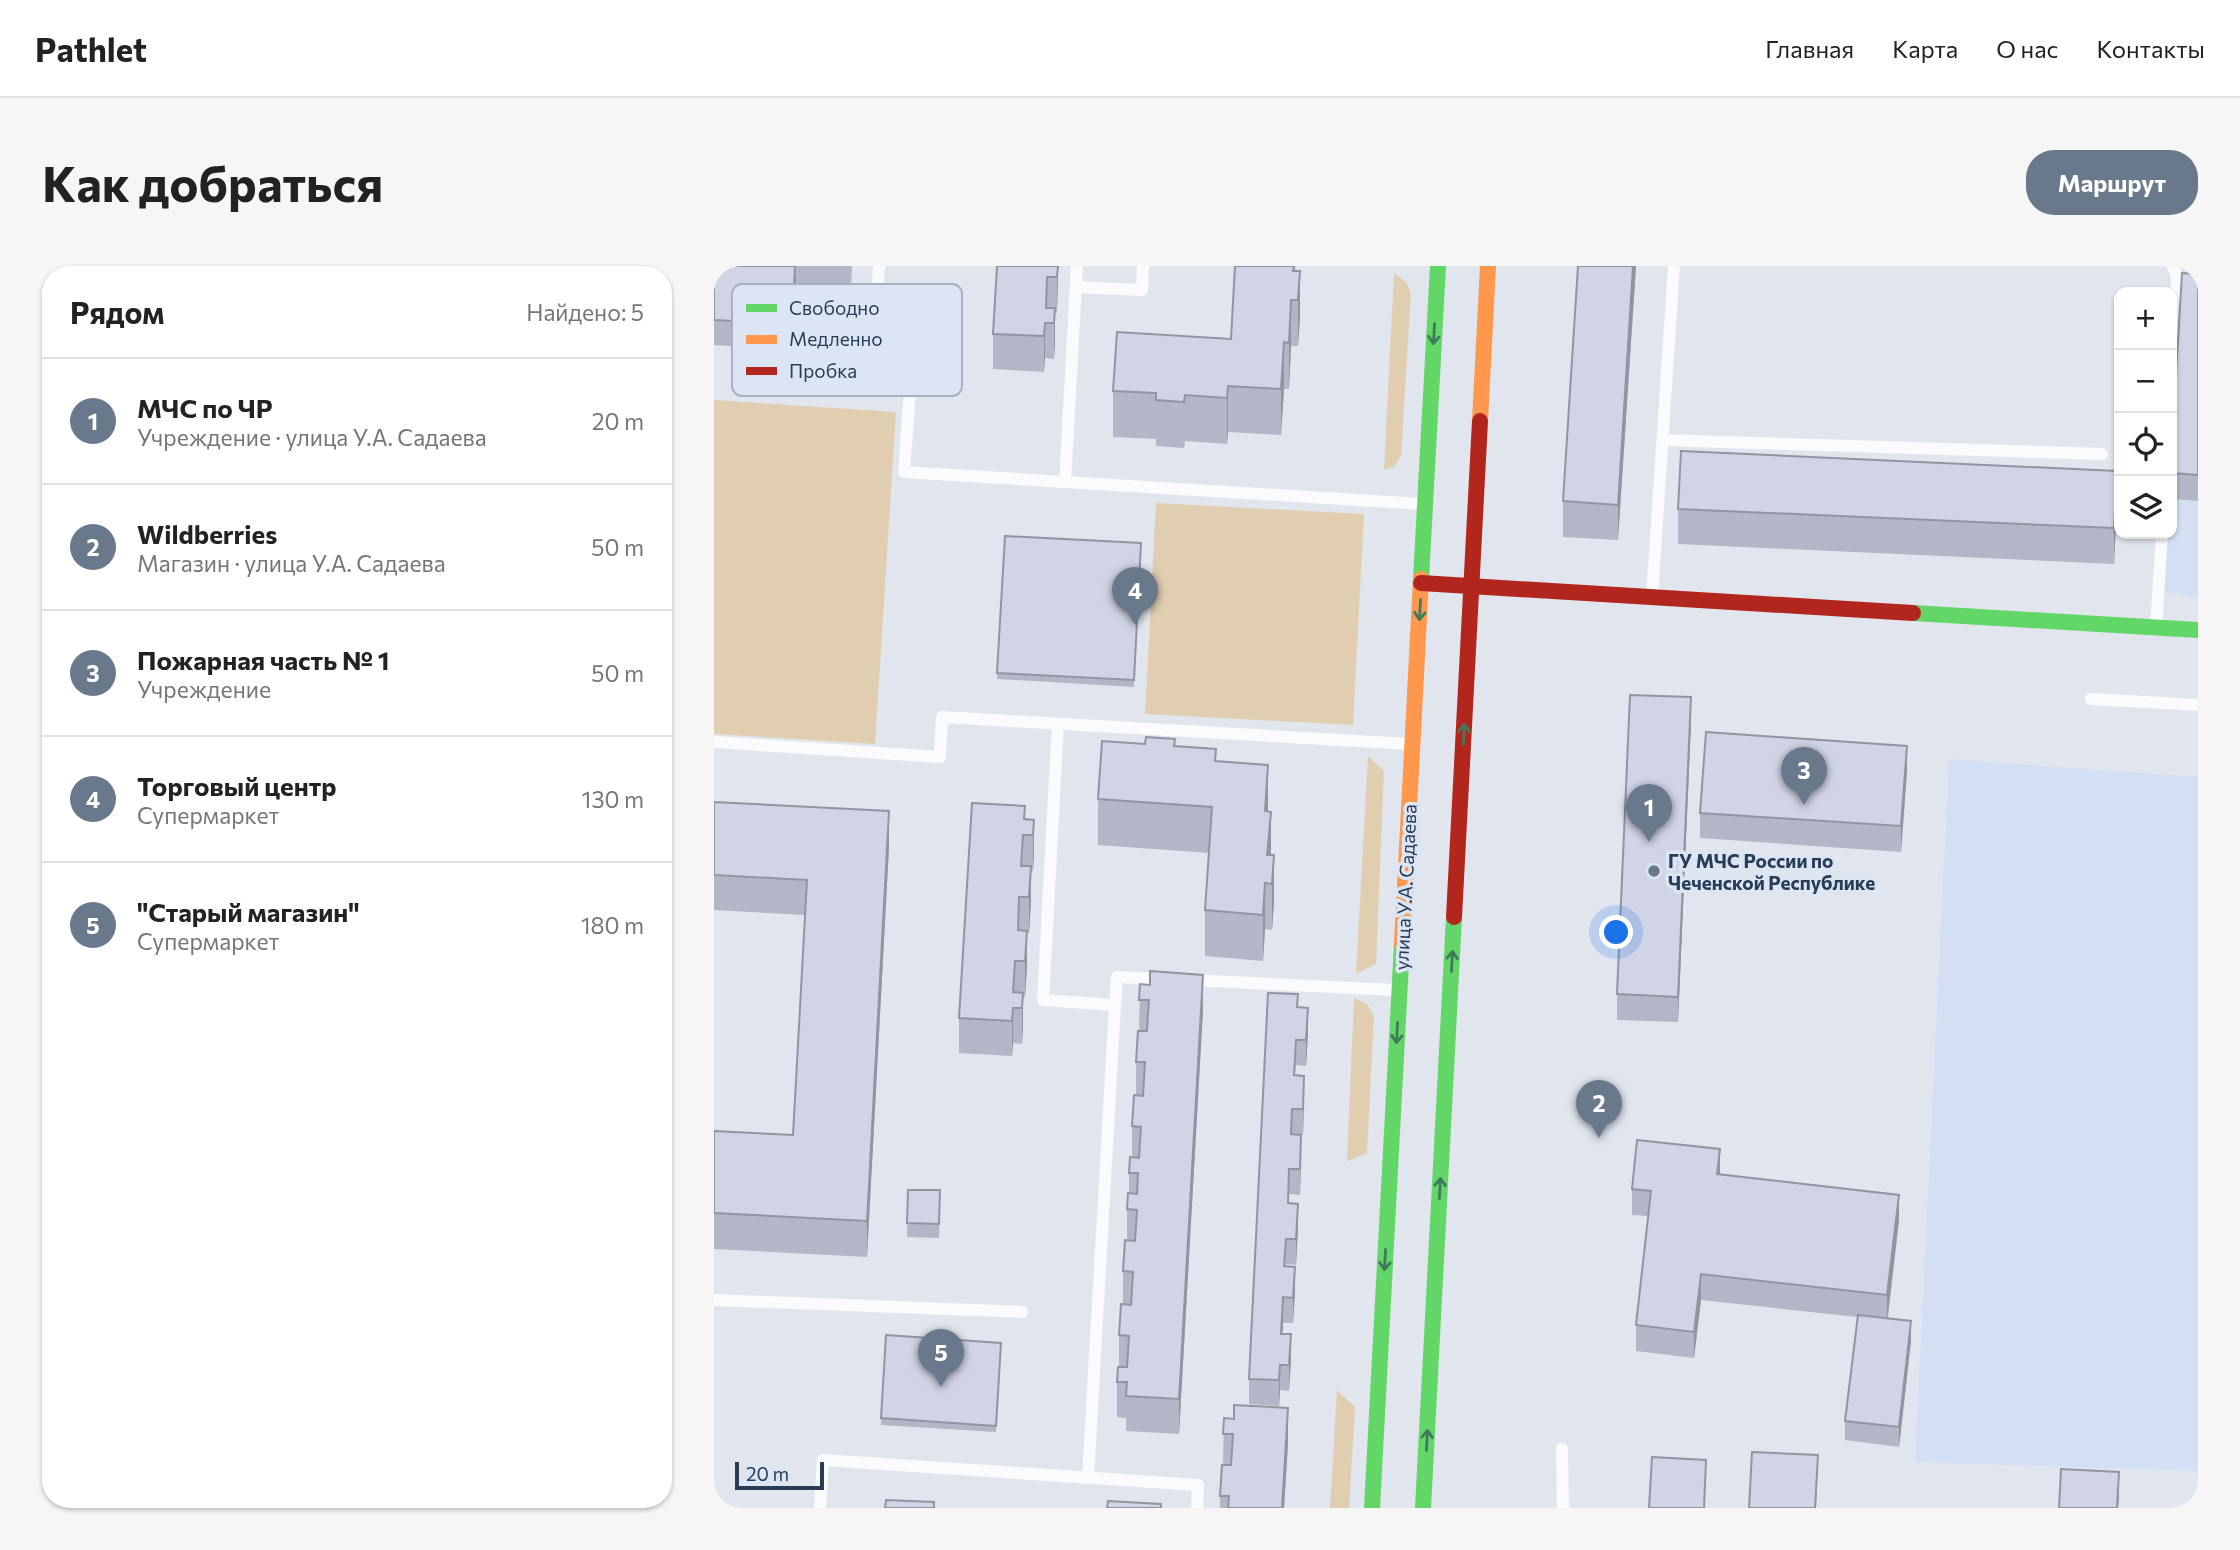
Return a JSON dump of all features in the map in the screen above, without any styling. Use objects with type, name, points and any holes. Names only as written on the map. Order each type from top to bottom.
[{"type":"main road","name":"улица У.А. Садаева","points":[[1373,1508],[1438,266]]},
{"type":"main road","points":[[1423,1508],[1489,266]]},
{"type":"main road","points":[[1421,583],[2198,631]]},
{"type":"lane","points":[[878,284],[879,266]]},
{"type":"lane","points":[[1065,482],[1077,266]]},
{"type":"lane","points":[[1076,287],[1142,290],[1143,266]]},
{"type":"lane","points":[[1652,597],[1674,266]]},
{"type":"lane","points":[[2173,266],[2177,276],[2173,350]]},
{"type":"lane","points":[[910,396],[904,472],[1426,504]]},
{"type":"lane","points":[[1663,440],[2102,454]]},
{"type":"lane","points":[[2156,628],[2162,539]]},
{"type":"lane","points":[[2091,699],[2198,705]]},
{"type":"lane","points":[[714,742],[940,757],[942,717],[1413,744]]},
{"type":"lane","points":[[1058,724],[1043,1000],[1115,1005]]},
{"type":"lane","points":[[1087,1478],[1117,977],[1400,990]]},
{"type":"lane","points":[[714,1300],[1022,1312]]},
{"type":"lane","points":[[1562,1449],[1563,1508]]},
{"type":"lane","points":[[820,1508],[823,1460],[1198,1485],[1197,1508]]},
{"type":"shaded area","points":[[2177,266],[2198,266],[2198,598],[2156,590],[2160,539],[2177,539]]},
{"type":"shaded area","points":[[1394,273],[1406,282],[1411,293],[1401,456],[1394,467],[1384,470]]},
{"type":"shaded area","points":[[714,400],[896,412],[875,744],[714,734]]},
{"type":"shaded area","points":[[1156,503],[1364,514],[1353,725],[1145,714]]},
{"type":"shaded area","points":[[1368,756],[1384,771],[1376,964],[1356,974]]},
{"type":"shaded area","points":[[1949,759],[2198,777],[2198,1471],[1915,1462]]},
{"type":"shaded area","points":[[1354,998],[1367,1004],[1374,1016],[1367,1153],[1347,1161]]},
{"type":"shaded area","points":[[1337,1390],[1355,1407],[1349,1508],[1330,1508]]},
{"type":"building","points":[[714,266],[795,266],[794,284],[732,284],[732,321],[714,320]]},
{"type":"building","points":[[997,266],[1058,266],[1057,277],[1047,277],[1046,308],[1055,308],[1054,323],[1045,323],[1044,336],[993,334]]},
{"type":"building","points":[[1235,266],[1294,266],[1293,271],[1300,271],[1298,300],[1291,300],[1289,343],[1284,342],[1281,389],[1228,386],[1227,398],[1185,395],[1184,402],[1156,400],[1156,393],[1113,391],[1117,332],[1231,339]]},
{"type":"building","points":[[1578,266],[1633,266],[1618,505],[1563,501]]},
{"type":"building","points":[[2182,273],[2198,274],[2198,475],[2177,473],[2177,358]]},
{"type":"building","points":[[1681,451],[2114,471],[2114,528],[1678,509]]},
{"type":"building","points":[[1005,536],[1141,543],[1134,680],[997,673]]},
{"type":"building","name":"ГУ МЧС России по Чеченской Республике","points":[[1630,695],[1691,697],[1678,997],[1617,994]]},
{"type":"building","points":[[1706,732],[1907,746],[1901,826],[1700,813]]},
{"type":"building","points":[[1146,737],[1175,739],[1174,746],[1216,749],[1215,761],[1268,765],[1265,811],[1271,812],[1267,855],[1274,855],[1272,884],[1265,883],[1263,915],[1205,910],[1212,807],[1098,799],[1102,741],[1145,744]]},
{"type":"building","points":[[714,802],[889,811],[867,1221],[714,1213],[714,1131],[793,1135],[807,880],[714,875]]},
{"type":"building","points":[[972,803],[1025,806],[1024,819],[1034,820],[1033,835],[1023,835],[1021,866],[1031,866],[1029,897],[1019,897],[1018,930],[1027,931],[1025,961],[1015,961],[1013,992],[1023,993],[1022,1008],[1013,1008],[1012,1021],[959,1018]]},
{"type":"building","points":[[1150,971],[1203,975],[1179,1399],[1126,1396],[1127,1382],[1117,1382],[1118,1367],[1127,1367],[1129,1336],[1119,1335],[1121,1304],[1131,1305],[1133,1272],[1123,1271],[1125,1240],[1135,1241],[1137,1210],[1127,1209],[1128,1193],[1137,1194],[1138,1173],[1129,1173],[1130,1157],[1139,1158],[1141,1127],[1132,1126],[1134,1095],[1143,1096],[1145,1062],[1136,1062],[1138,1031],[1147,1031],[1149,1000],[1139,1000],[1140,984],[1150,985]]},
{"type":"building","points":[[1268,993],[1298,994],[1297,1007],[1308,1008],[1306,1040],[1296,1040],[1294,1075],[1304,1076],[1303,1109],[1292,1109],[1291,1134],[1301,1135],[1300,1169],[1289,1169],[1288,1203],[1298,1204],[1296,1239],[1286,1239],[1284,1266],[1295,1267],[1293,1298],[1283,1297],[1281,1334],[1291,1334],[1289,1365],[1280,1365],[1279,1380],[1249,1379]]},
{"type":"building","points":[[1637,1140],[1720,1149],[1717,1174],[1899,1195],[1887,1295],[1701,1274],[1694,1332],[1636,1325],[1651,1191],[1632,1189]]},
{"type":"building","points":[[908,1190],[940,1190],[939,1224],[907,1223]]},
{"type":"building","points":[[1858,1315],[1911,1321],[1899,1427],[1845,1421]]},
{"type":"building","points":[[886,1335],[1001,1343],[996,1426],[881,1418]]},
{"type":"building","points":[[1234,1405],[1288,1408],[1282,1508],[1228,1508],[1229,1496],[1220,1496],[1222,1465],[1231,1465],[1233,1434],[1223,1434],[1224,1418],[1234,1419]]},
{"type":"building","points":[[1752,1452],[1818,1455],[1815,1508],[1749,1508]]},
{"type":"building","points":[[1652,1457],[1706,1460],[1704,1508],[1649,1508]]},
{"type":"building","points":[[2061,1469],[2119,1472],[2117,1508],[2059,1508]]},
{"type":"building","points":[[886,1500],[934,1502],[934,1508],[885,1508]]},
{"type":"building","points":[[1108,1501],[1161,1504],[1161,1508],[1107,1508]]},
{"type":"traffic: fast","points":[[1421,579],[1438,266]]},
{"type":"traffic: fast","points":[[1913,613],[2198,630]]},
{"type":"traffic: fast","points":[[1423,1508],[1454,917]]},
{"type":"traffic: fast","points":[[1372,1508],[1402,944]]},
{"type":"traffic: slow","points":[[1480,421],[1488,266]]},
{"type":"traffic: slow","points":[[1402,944],[1421,579]]},
{"type":"traffic: jam","points":[[1454,917],[1480,421]]},
{"type":"traffic: jam","points":[[1421,583],[1913,613]]},
{"type":"place","name":"Торговый центр","points":[[1135,625]]},
{"type":"place","name":"Пожарная часть № 1","points":[[1804,805]]},
{"type":"place","name":"МЧС по ЧР","points":[[1649,842]]},
{"type":"place","name":"ГУ МЧС России по Чеченской Республике","points":[[1654,871]]},
{"type":"place","name":"Wildberries","points":[[1599,1138]]},
{"type":"place","name":"\"Старый магазин\"","points":[[941,1387]]}]
